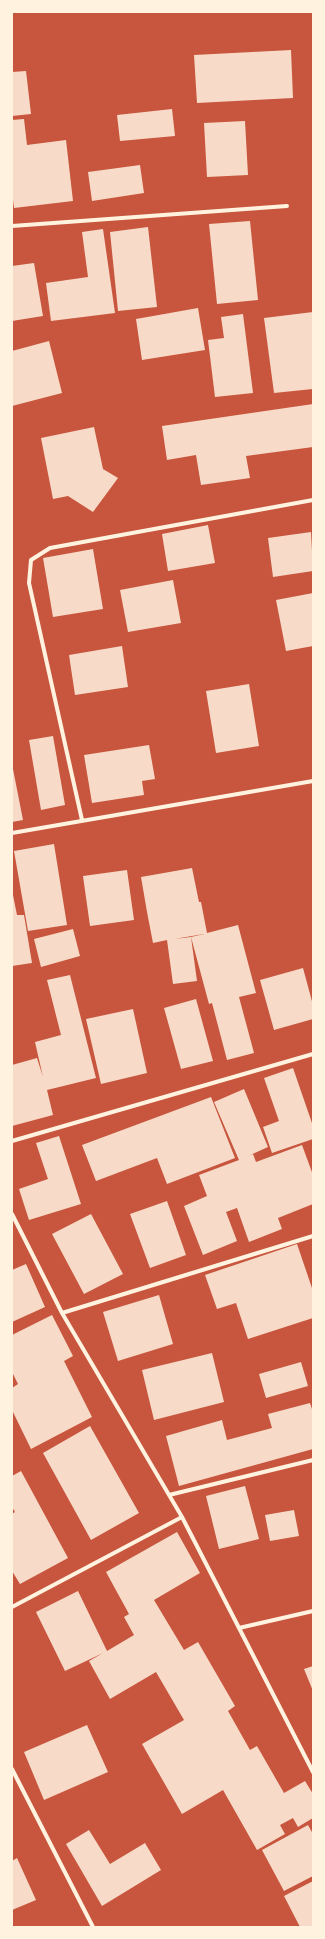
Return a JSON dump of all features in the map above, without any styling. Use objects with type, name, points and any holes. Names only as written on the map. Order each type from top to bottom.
[{"type":"street","points":[[12,226],[287,206]]},
{"type":"street","points":[[82,820],[29,583],[31,560],[50,548],[313,500]]},
{"type":"street","points":[[12,833],[313,781]]},
{"type":"street","points":[[12,1141],[313,1054]]},
{"type":"street","points":[[12,1214],[62,1313],[182,1517],[313,1772]]},
{"type":"street","points":[[62,1313],[313,1236]]},
{"type":"street","points":[[169,1495],[313,1460]]},
{"type":"street","points":[[12,1607],[182,1517]]},
{"type":"street","points":[[239,1628],[313,1611]]},
{"type":"street","points":[[12,1769],[93,1927]]},
{"type":"building","points":[[291,50],[293,98],[197,103],[194,55]]},
{"type":"building","points":[[26,71],[31,114],[12,116],[12,72]]},
{"type":"building","points":[[172,109],[175,136],[120,141],[117,115]]},
{"type":"building","points":[[24,119],[27,145],[66,140],[73,201],[14,208],[12,192],[12,120]]},
{"type":"building","points":[[245,121],[248,175],[207,177],[204,123]]},
{"type":"building","points":[[140,165],[144,193],[92,201],[88,172]]},
{"type":"building","points":[[250,221],[258,300],[217,304],[209,224]]},
{"type":"building","points":[[148,227],[157,307],[118,311],[110,232]]},
{"type":"building","points":[[103,229],[115,313],[51,321],[46,283],[88,277],[82,232]]},
{"type":"building","points":[[34,263],[43,316],[12,321],[12,266]]},
{"type":"building","points":[[198,308],[205,350],[142,360],[136,319]]},
{"type":"building","points":[[313,312],[313,389],[274,393],[264,318]]},
{"type":"building","points":[[243,314],[253,393],[215,397],[208,340],[224,338],[221,317]]},
{"type":"building","points":[[49,341],[62,393],[12,406],[12,351]]},
{"type":"building","points":[[313,404],[313,447],[246,456],[250,478],[201,485],[196,455],[167,460],[162,426]]},
{"type":"building","points":[[94,427],[103,469],[118,478],[93,512],[68,496],[53,499],[41,438]]},
{"type":"building","points":[[208,525],[215,563],[168,571],[162,534]]},
{"type":"building","points":[[311,532],[313,571],[273,577],[268,538]]},
{"type":"building","points":[[93,549],[103,609],[53,617],[43,558]]},
{"type":"building","points":[[173,580],[181,623],[128,632],[120,590]]},
{"type":"building","points":[[313,593],[313,646],[286,651],[276,600]]},
{"type":"building","points":[[122,646],[128,687],[75,695],[69,655]]},
{"type":"building","points":[[249,684],[259,746],[216,753],[206,691]]},
{"type":"building","points":[[53,736],[65,805],[41,810],[29,740]]},
{"type":"building","points":[[149,745],[155,779],[142,781],[144,795],[92,803],[84,755]]},
{"type":"building","points":[[13,769],[23,820],[12,822],[12,770]]},
{"type":"building","points":[[54,844],[67,925],[28,931],[14,851]]},
{"type":"building","points":[[192,868],[207,933],[238,925],[256,993],[239,997],[254,1053],[227,1060],[212,1003],[209,1004],[191,937],[197,981],[173,984],[167,940],[153,943],[141,877]],"holes":[[[204,934],[191,937],[174,939]]]},
{"type":"building","points":[[127,870],[134,920],[90,926],[83,876]]},
{"type":"building","points":[[12,890],[17,915],[24,915],[32,963],[12,966]]},
{"type":"building","points":[[73,929],[80,956],[41,967],[34,939]]},
{"type":"building","points":[[303,968],[313,1005],[313,1019],[274,1030],[260,980]]},
{"type":"building","points":[[70,975],[96,1078],[47,1090],[53,1115],[12,1126],[12,1065],[37,1058],[43,1077],[35,1042],[61,1035],[47,980]]},
{"type":"building","points":[[196,999],[213,1061],[181,1069],[164,1008]]},
{"type":"building","points":[[133,1009],[147,1073],[101,1084],[86,1019]]},
{"type":"building","points":[[293,1068],[313,1126],[313,1139],[272,1153],[263,1127],[279,1121],[264,1078]]},
{"type":"building","points":[[244,1089],[268,1147],[248,1156],[253,1154],[256,1162],[302,1145],[313,1175],[313,1204],[278,1218],[282,1229],[249,1242],[237,1208],[226,1212],[237,1241],[203,1255],[184,1206],[207,1196],[199,1175],[239,1160],[214,1102]]},
{"type":"building","points":[[211,1097],[235,1158],[167,1184],[157,1158],[96,1181],[82,1145]]},
{"type":"building","points":[[59,1136],[81,1204],[29,1220],[19,1189],[48,1179],[36,1143]]},
{"type":"building","points":[[167,1201],[186,1255],[150,1268],[130,1214]]},
{"type":"building","points":[[91,1214],[123,1274],[84,1294],[52,1234]]},
{"type":"building","points":[[297,1244],[313,1291],[313,1318],[248,1339],[236,1303],[217,1309],[205,1275]]},
{"type":"building","points":[[26,1264],[45,1307],[12,1322],[12,1270]]},
{"type":"building","points":[[159,1295],[173,1344],[118,1361],[103,1312]]},
{"type":"building","points":[[52,1315],[73,1356],[64,1361],[92,1417],[31,1449],[12,1410],[12,1388],[18,1384],[12,1372],[12,1335]]},
{"type":"building","points":[[212,1353],[224,1402],[154,1420],[142,1370]]},
{"type":"building","points":[[301,1362],[308,1386],[266,1398],[259,1374]]},
{"type":"building","points":[[310,1403],[313,1412],[313,1449],[179,1486],[166,1436],[222,1420],[227,1440],[272,1428],[268,1414]]},
{"type":"building","points":[[90,1426],[139,1513],[91,1540],[43,1453]]},
{"type":"building","points":[[21,1471],[68,1558],[20,1584],[12,1571],[12,1514],[15,1512],[12,1507],[12,1476]]},
{"type":"building","points":[[245,1486],[259,1539],[219,1549],[206,1496]]},
{"type":"building","points":[[294,1510],[299,1536],[270,1541],[265,1515]]},
{"type":"building","points":[[177,1532],[200,1573],[154,1600],[184,1650],[198,1642],[235,1706],[228,1711],[250,1750],[257,1746],[284,1793],[305,1781],[313,1794],[313,1818],[298,1827],[293,1818],[280,1825],[285,1834],[257,1850],[223,1790],[182,1814],[142,1744],[184,1720],[156,1672],[110,1699],[89,1661],[103,1653],[65,1671],[36,1612],[78,1591],[107,1651],[134,1635],[124,1617],[129,1614],[106,1572]]},
{"type":"building","points":[[313,1666],[313,1691],[304,1669]]},
{"type":"building","points":[[87,1725],[108,1772],[44,1800],[24,1752]]},
{"type":"building","points":[[308,1825],[313,1834],[313,1876],[284,1891],[262,1850]]},
{"type":"building","points":[[89,1830],[110,1864],[145,1843],[161,1870],[102,1906],[66,1844]]},
{"type":"building","points":[[17,1858],[36,1900],[12,1910],[12,1861]]},
{"type":"building","points":[[313,1881],[313,1927],[300,1927],[284,1896]]}]
